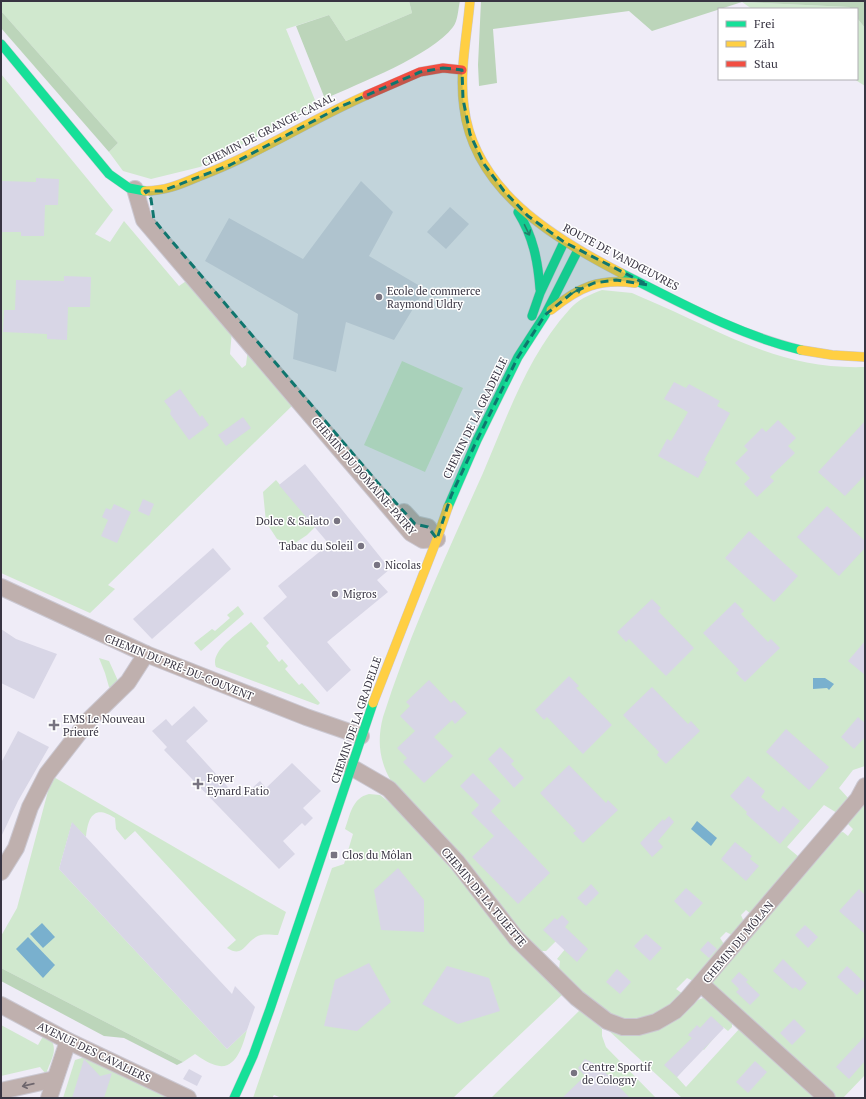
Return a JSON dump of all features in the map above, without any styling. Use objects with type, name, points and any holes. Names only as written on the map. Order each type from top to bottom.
[{"type":"street","name":"ROUTE DE VANDŒUVRES","points":[[470,1],[462,70],[463,99],[470,134],[484,164],[504,191],[528,216],[564,242],[578,250],[762,340],[823,354],[865,357]]},
{"type":"street","name":"CHEMIN DE GRANGE-CANAL","points":[[1,44],[109,174],[119,182],[140,190],[162,191],[230,166],[342,106],[420,72],[443,68],[462,70]]},
{"type":"street","name":"CHEMIN DU DOMAINE-PATRY","points":[[140,190],[151,199],[151,210],[154,220],[164,232],[377,482],[415,524],[428,527],[437,539]]},
{"type":"street","name":"CHEMIN DU DOMAINE-PATRY","points":[[140,190],[144,220],[411,533],[422,540],[437,539]]},
{"type":"street","points":[[504,191],[521,217],[534,246],[538,263],[540,293]]},
{"type":"street","name":"CHEMIN DE LA GRADELLE","points":[[518,357],[540,293],[564,242]]},
{"type":"street","name":"CHEMIN DE LA GRADELLE","points":[[234,1098],[253,1056],[270,1009],[361,736],[437,539],[451,496],[518,357],[545,315],[578,250]]},
{"type":"street","points":[[545,315],[572,293],[594,283],[616,280],[648,285]]},
{"type":"street","name":"CHEMIN DU PRÉ-DU-COUVENT","points":[[1,587],[146,654],[299,715],[361,736]]},
{"type":"street","points":[[1,872],[16,848],[30,807],[47,774],[88,720],[128,682],[146,654]]},
{"type":"street","name":"CHEMIN DE LA TULETTE","points":[[351,767],[389,789],[457,862],[516,938],[577,998],[607,1021],[623,1027],[638,1027],[656,1022],[675,1011],[701,984]]},
{"type":"street","name":"CHEMIN DU MÔLAN","points":[[827,1098],[701,984],[853,805],[865,786]]},
{"type":"street","name":"AVENUE DES CAVALIERS","points":[[1,1005],[68,1041],[188,1098]]},
{"type":"street","points":[[49,1098],[68,1041]]},
{"type":"street","points":[[1,1091],[55,1079]]},
{"type":"highlighted area","points":[[443,68],[462,70],[463,99],[470,134],[484,164],[504,191],[528,216],[564,242],[648,285],[616,280],[594,283],[572,293],[545,315],[518,357],[477,440],[451,496],[437,539],[428,527],[415,524],[377,482],[164,232],[154,220],[151,199],[145,191],[162,191],[230,165],[342,106],[420,72]]},
{"type":"green space","points":[[1,1],[409,1],[412,13],[346,41],[329,15],[286,29],[317,105],[200,167],[151,179],[123,171],[109,152],[118,143],[1,11]]},
{"type":"green space","points":[[409,1],[460,1],[455,24],[443,38],[412,58],[375,77],[325,99],[296,26],[329,15],[346,41],[412,13]]},
{"type":"green space","points":[[481,1],[865,1],[865,28],[858,19],[858,8],[742,2],[723,8],[718,8],[718,10],[652,31],[629,11],[493,29],[497,83],[479,86],[478,65]]},
{"type":"green space","points":[[742,2],[850,8],[751,8]]},
{"type":"green space","points":[[1,11],[118,143],[109,152],[1,28]]},
{"type":"green space","points":[[858,19],[865,28],[865,86],[856,80],[858,80]]},
{"type":"green space","points":[[1,74],[113,210],[95,234],[110,242],[124,221],[179,286],[189,279],[232,330],[230,354],[242,368],[246,365],[248,348],[294,404],[108,585],[115,589],[90,613],[1,573]]},
{"type":"green space","points":[[602,290],[632,293],[723,334],[776,355],[804,362],[833,366],[865,367],[865,766],[853,770],[839,788],[849,799],[837,813],[824,805],[787,847],[799,857],[752,915],[746,910],[741,915],[745,924],[734,936],[726,932],[720,938],[726,947],[695,982],[687,978],[676,989],[683,994],[663,1009],[646,1018],[630,1020],[616,1017],[603,1010],[559,970],[560,961],[557,959],[566,948],[557,940],[546,951],[539,951],[519,931],[391,781],[384,765],[380,750],[380,734],[383,717],[405,655],[443,563],[520,387],[542,347],[572,306],[580,300]]},
{"type":"green space","points":[[402,361],[463,388],[425,472],[364,445]]},
{"type":"green space","points":[[276,480],[315,527],[307,535],[292,545],[277,539],[266,522],[263,492]]},
{"type":"green space","points":[[238,606],[244,614],[201,651],[194,643],[212,629],[215,631],[230,618],[227,615]]},
{"type":"green space","points":[[251,622],[269,643],[266,646],[279,662],[282,659],[288,666],[285,669],[299,685],[302,683],[320,703],[318,705],[216,667],[215,661],[221,648],[233,636]]},
{"type":"green space","points":[[99,658],[109,661],[119,683],[111,688],[109,687]]},
{"type":"green space","points":[[52,776],[286,912],[278,935],[258,936],[240,951],[232,951],[227,948],[236,940],[135,831],[125,840],[116,829],[115,818],[102,812],[93,815],[88,824],[86,837],[72,823],[59,869],[227,1049],[247,1030],[241,1050],[228,1065],[215,1065],[207,1062],[195,1054],[183,1062],[1,968],[1,936],[17,908]]},
{"type":"green space","points":[[369,794],[380,795],[394,806],[454,872],[505,936],[564,993],[453,1098],[282,1098],[274,1095],[272,1098],[253,1098],[332,868],[344,864],[353,834],[345,829],[350,813],[355,803],[359,799]]},
{"type":"green space","points":[[865,800],[865,1054],[862,1058],[865,1061],[865,1075],[843,1098],[835,1098],[712,986],[711,980],[780,899],[785,898],[791,887],[838,833],[843,832],[848,836],[853,829],[848,824],[849,819]]},
{"type":"green space","points":[[1,968],[183,1062],[177,1065],[124,1038],[104,1036],[1,981]]},
{"type":"green space","points":[[703,998],[709,1000],[732,1020],[732,1027],[728,1031],[723,1027],[704,1050],[702,1049],[677,1077],[686,1087],[741,1027],[819,1098],[682,1098],[608,1030],[678,1016],[698,1000]]},
{"type":"green space","name":"Centre Sportif de Cologny","points":[[581,1009],[602,1029],[602,1036],[606,1047],[656,1098],[491,1098]]},
{"type":"green space","points":[[1,1025],[38,1045],[45,1033],[50,1038],[53,1043],[54,1052],[46,1074],[40,1067],[1,1076]]},
{"type":"green space","points":[[85,1057],[168,1098],[63,1098],[75,1060]]},
{"type":"water","points":[[813,678],[825,678],[834,684],[829,690],[827,688],[813,689]]},
{"type":"water","points":[[697,821],[717,838],[711,846],[691,829]]},
{"type":"water","points":[[42,923],[55,937],[43,948],[30,934]]},
{"type":"water","points":[[28,937],[55,965],[43,978],[16,949]]},
{"type":"building","points":[[36,178],[59,179],[58,205],[45,205],[44,236],[21,236],[21,232],[1,232],[1,181],[36,182]]},
{"type":"building","points":[[361,181],[393,212],[369,256],[425,289],[394,340],[346,322],[336,372],[293,359],[298,314],[205,261],[229,218],[303,259]]},
{"type":"building","points":[[450,207],[469,224],[446,249],[427,232]]},
{"type":"building","points":[[64,276],[91,277],[90,307],[68,307],[67,340],[47,339],[47,334],[3,332],[4,310],[15,310],[16,280],[64,281]]},
{"type":"building","points":[[674,382],[686,388],[689,384],[720,401],[717,406],[730,413],[704,460],[707,462],[698,478],[658,456],[667,439],[671,441],[688,412],[664,399]]},
{"type":"building","points":[[180,389],[200,417],[202,415],[209,425],[189,440],[170,414],[171,410],[164,401]]},
{"type":"building","points":[[243,417],[251,428],[226,446],[218,435]]},
{"type":"building","points":[[778,420],[796,438],[788,446],[795,453],[770,477],[774,481],[757,497],[744,484],[750,478],[735,463],[748,450],[744,446],[762,428],[766,432]]},
{"type":"building","points":[[865,421],[865,475],[845,496],[818,472]]},
{"type":"building","points":[[305,464],[390,569],[377,580],[388,592],[327,642],[351,670],[327,692],[263,618],[287,597],[278,586],[329,544],[279,485]]},
{"type":"building","points":[[143,499],[154,504],[149,516],[138,511]]},
{"type":"building","points":[[114,504],[131,512],[117,543],[101,536],[108,520],[102,517],[106,508],[111,510]]},
{"type":"building","points":[[827,506],[865,541],[865,548],[839,576],[797,537]]},
{"type":"building","points":[[749,531],[798,576],[774,602],[725,558]]},
{"type":"building","points":[[213,548],[231,569],[152,639],[133,619]]},
{"type":"building","points":[[652,599],[661,608],[658,611],[694,648],[666,676],[629,639],[626,642],[617,632]]},
{"type":"building","points":[[735,602],[744,611],[741,614],[768,642],[771,639],[780,648],[745,682],[736,673],[739,670],[703,633]]},
{"type":"building","points":[[1,629],[16,639],[57,654],[34,699],[1,683]]},
{"type":"building","points":[[865,641],[865,675],[848,661]]},
{"type":"building","points":[[569,676],[579,686],[576,688],[612,725],[583,754],[547,717],[544,720],[535,710]]},
{"type":"building","points":[[429,680],[451,703],[454,700],[467,713],[455,724],[452,720],[434,737],[453,756],[424,783],[403,762],[407,758],[397,748],[415,731],[400,716],[410,706],[406,702]]},
{"type":"building","points":[[652,687],[688,724],[691,721],[700,731],[666,764],[657,755],[659,752],[623,715]]},
{"type":"building","points":[[194,706],[208,721],[186,741],[237,797],[242,793],[244,795],[260,781],[266,788],[292,763],[321,791],[303,808],[313,818],[305,826],[302,823],[283,841],[295,854],[279,869],[164,750],[167,747],[152,731],[166,719],[172,726]]},
{"type":"building","points":[[858,717],[865,723],[865,737],[854,749],[841,737]]},
{"type":"building","points":[[786,729],[829,767],[809,790],[766,752]]},
{"type":"building","points":[[18,731],[49,747],[18,801],[1,837],[1,763]]},
{"type":"building","points":[[500,747],[514,761],[511,764],[524,778],[514,788],[488,759]]},
{"type":"building","points":[[569,765],[606,803],[608,800],[618,810],[583,843],[573,833],[576,831],[540,793]]},
{"type":"building","points":[[473,773],[501,801],[491,811],[550,873],[518,904],[472,857],[494,836],[471,813],[479,805],[460,786]]},
{"type":"building","points":[[748,776],[765,791],[761,797],[779,812],[783,806],[800,821],[780,844],[746,814],[747,812],[730,796]]},
{"type":"building","points":[[669,816],[674,822],[658,841],[663,847],[652,857],[640,843],[663,819],[664,821]]},
{"type":"building","points":[[72,822],[232,994],[235,986],[255,1007],[247,1030],[227,1049],[59,869]]},
{"type":"building","points":[[735,842],[752,856],[750,859],[759,866],[746,881],[721,859]]},
{"type":"building","points":[[398,868],[424,900],[424,932],[381,930],[374,890]]},
{"type":"building","points":[[591,884],[599,893],[586,906],[577,898]]},
{"type":"building","points":[[686,888],[703,903],[690,917],[674,901]]},
{"type":"building","points":[[859,889],[865,895],[865,934],[839,911]]},
{"type":"building","points":[[562,915],[569,922],[565,927],[588,949],[577,962],[543,930],[555,918],[557,920]]},
{"type":"building","points":[[805,925],[818,937],[808,948],[795,935]]},
{"type":"building","points":[[646,934],[662,948],[650,961],[634,946]]},
{"type":"building","points":[[708,941],[717,949],[709,958],[700,950]]},
{"type":"building","points":[[783,959],[807,983],[800,991],[795,987],[793,989],[773,971]]},
{"type":"building","points":[[369,963],[391,1002],[357,1031],[324,1026],[335,980]]},
{"type":"building","points":[[447,966],[489,978],[500,1011],[458,1024],[422,1004]]},
{"type":"building","points":[[847,966],[865,983],[865,986],[857,995],[837,977]]},
{"type":"building","points":[[617,969],[631,982],[620,994],[606,982]]},
{"type":"building","points":[[739,972],[748,980],[746,982],[760,995],[750,1005],[736,992],[739,989],[731,981]]},
{"type":"building","points":[[711,1016],[724,1028],[677,1077],[664,1065],[692,1038],[688,1035],[697,1025],[700,1028]]},
{"type":"building","points":[[794,1019],[806,1031],[792,1045],[780,1033]]},
{"type":"building","points":[[865,1036],[865,1061],[849,1079],[836,1067]]},
{"type":"building","points":[[84,1059],[100,1076],[112,1073],[104,1098],[72,1098]]},
{"type":"building","points":[[585,1059],[599,1066],[630,1098],[562,1098],[585,1076],[578,1068]]},
{"type":"building","points":[[755,1061],[767,1072],[748,1093],[736,1082]]},
{"type":"building","points":[[189,1069],[202,1076],[197,1086],[183,1079]]},
{"type":"traffic: fast","points":[[1,44],[109,174],[129,188],[145,191]]},
{"type":"traffic: fast","points":[[518,212],[534,249],[540,289]]},
{"type":"traffic: fast","points":[[532,316],[540,293],[564,242]]},
{"type":"traffic: fast","points":[[448,507],[477,440],[518,357],[545,315],[578,250]]},
{"type":"traffic: fast","points":[[621,273],[732,327],[754,336],[801,350]]},
{"type":"traffic: fast","points":[[234,1098],[253,1056],[270,1009],[373,703]]},
{"type":"traffic: slow","points":[[470,1],[462,81],[464,107],[471,137],[483,163],[500,187],[521,208],[544,227],[569,244],[621,273]]},
{"type":"traffic: slow","points":[[145,191],[160,190],[186,182],[243,158],[367,95]]},
{"type":"traffic: slow","points":[[551,310],[571,295],[590,286],[611,282],[635,283]]},
{"type":"traffic: slow","points":[[801,350],[832,355],[865,357]]},
{"type":"traffic: slow","points":[[373,703],[448,507]]},
{"type":"traffic: jam","points":[[367,95],[420,72],[443,68],[462,70]]},
{"type":"place","name":"Ecole de commerce Raymond Uldry","points":[[379,297]]},
{"type":"place","name":"Dolce & Salato","points":[[337,521]]},
{"type":"place","name":"Tabac du Soleil","points":[[361,546]]},
{"type":"place","name":"Nicolas","points":[[377,565]]},
{"type":"place","name":"Migros","points":[[335,594]]},
{"type":"place","name":"EMS Le Nouveau Prieuré","points":[[54,725]]},
{"type":"place","name":"Foyer Eynard Fatio","points":[[198,784]]},
{"type":"place","name":"Clos du Môlan","points":[[334,855]]},
{"type":"place","name":"Centre Sportif de Cologny","points":[[574,1073]]}]
